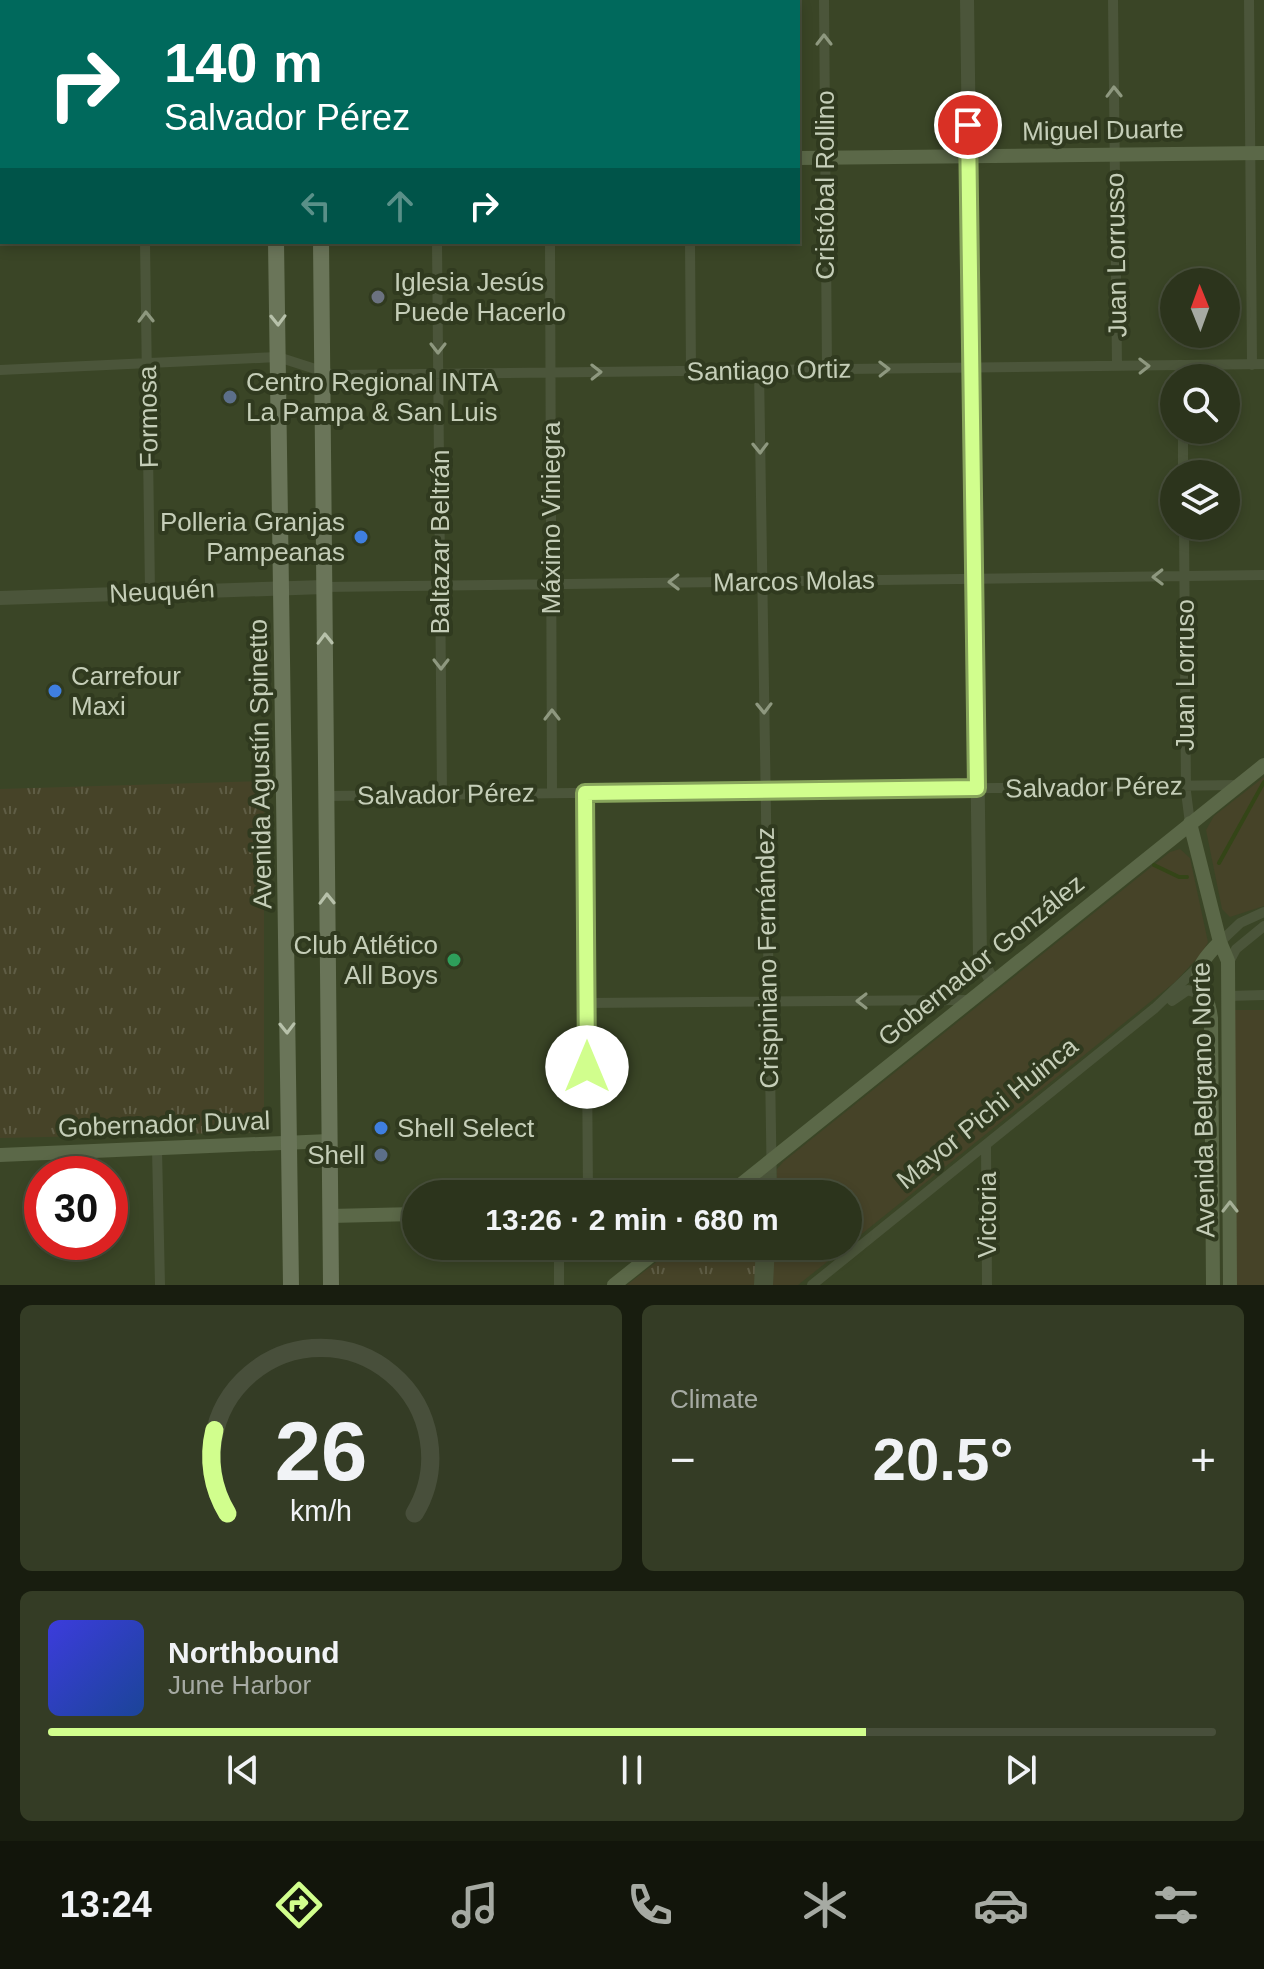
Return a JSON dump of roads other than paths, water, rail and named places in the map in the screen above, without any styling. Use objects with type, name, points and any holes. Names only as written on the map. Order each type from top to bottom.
[{"type":"main road","name":"Miguel Duarte","points":[[800,158],[1257,153]]},
{"type":"main road","name":"Avenida Agustín Spinetto","points":[[276,244],[291,1285]]},
{"type":"main road","points":[[321,244],[331,1285]]},
{"type":"main road","name":"Gobernador González","points":[[746,1180],[1264,765]]},
{"type":"main road","name":"Avenida Belgrano Norte","points":[[1190,823],[1228,964],[1230,1285]]},
{"type":"main road","name":"Mayor Pichi Huinca","points":[[1203,961],[1220,942]]},
{"type":"main road","name":"Avenida Belgrano Norte","points":[[1203,961],[1198,977],[1211,1023],[1213,1285]]},
{"type":"main road","points":[[1205,998],[1220,1005],[1228,996]]},
{"type":"main road","name":"Gobernador Duval","points":[[0,1155],[329,1141]]},
{"type":"main road","points":[[330,1216],[402,1214]]},
{"type":"main road","points":[[614,1285],[645,1260]]},
{"type":"street","name":"Cristóbal Rollino","points":[[824,0],[827,370]]},
{"type":"street","points":[[967,0],[980,958],[992,981]]},
{"type":"street","name":"Juan Lorrusso","points":[[1113,0],[1117,366]]},
{"type":"street","points":[[1249,0],[1257,153],[1252,365]]},
{"type":"street","name":"Formosa","points":[[145,244],[150,591]]},
{"type":"street","name":"Baltazar Beltrán","points":[[437,244],[442,794]]},
{"type":"street","name":"Máximo Viniegra","points":[[550,244],[552,793]]},
{"type":"street","points":[[690,244],[691,371]]},
{"type":"street","points":[[0,370],[278,357]]},
{"type":"street","name":"Santiago Ortiz","points":[[278,357],[322,373],[1160,365]]},
{"type":"street","name":"Santiago Ortiz","points":[[1240,365],[1264,364]]},
{"type":"street","name":"Crispiniano Fernández","points":[[759,370],[771,1180]]},
{"type":"street","name":"Juan Lorruso","points":[[1184,540],[1186,786],[1190,823]]},
{"type":"street","name":"Marcos Molas","points":[[324,587],[1264,575]]},
{"type":"street","name":"Neuquén","points":[[0,598],[281,585],[324,587]]},
{"type":"street","name":"Salvador Pérez","points":[[326,796],[1239,785]]},
{"type":"street","points":[[585,793],[588,1180]]},
{"type":"street","name":"Mayor Pichi Huinca","points":[[1220,942],[1240,923],[1264,912]]},
{"type":"street","points":[[1228,964],[1236,949],[1264,926]]},
{"type":"street","name":"Mayor Pichi Huinca","points":[[812,1285],[1155,1008],[1203,961]]},
{"type":"street","name":"Mayor Pichi Huinca","points":[[1155,1008],[1188,990],[1205,998]]},
{"type":"street","points":[[1228,996],[1264,995]]},
{"type":"street","points":[[587,1003],[968,1000]]},
{"type":"street","name":"Victoria","points":[[986,1145],[987,1285]]},
{"type":"street","points":[[157,1149],[160,1285]]},
{"type":"street","name":"Crispiniano Fernández","points":[[766,1180],[770,1161]]},
{"type":"street","points":[[559,1260],[559,1285]]},
{"type":"street","points":[[759,1285],[760,1260]]},
{"type":"street","points":[[768,1285],[769,1260]]},
{"type":"waterway","points":[[1219,863],[1264,782]]},
{"type":"waterway","points":[[1154,865],[1179,877],[1187,877]]},
{"type":"place","name":"Iglesia Jesús Puede Hacerlo","points":[[378,297]]},
{"type":"place","name":"Centro Regional INTA La Pampa & San Luis","points":[[230,397]]},
{"type":"place","name":"Polleria Granjas Pampeanas","points":[[361,537]]},
{"type":"place","name":"Carrefour Maxi","points":[[55,691]]},
{"type":"place","name":"Club Atlético All Boys","points":[[454,960]]},
{"type":"place","name":"Shell Select","points":[[381,1128]]},
{"type":"place","name":"Shell","points":[[381,1155]]}]
